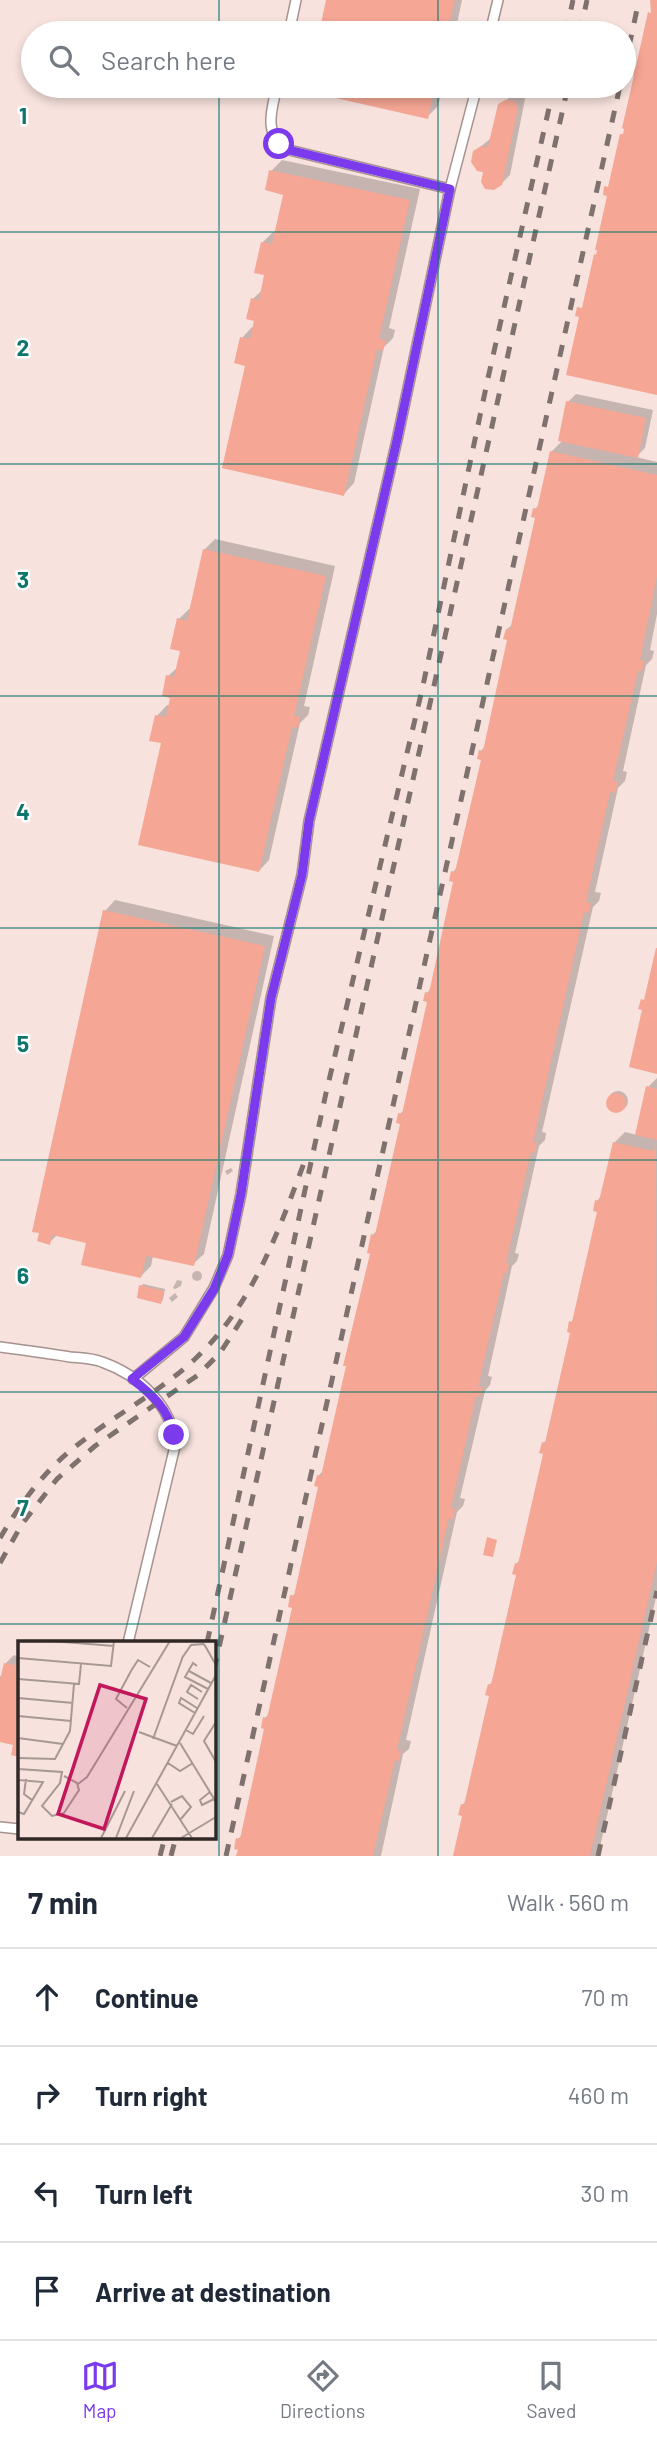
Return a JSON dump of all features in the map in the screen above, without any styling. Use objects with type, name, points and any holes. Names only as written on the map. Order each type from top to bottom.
[{"type":"lane","points":[[292,21],[296,0]]},
{"type":"lane","points":[[493,21],[498,0]]},
{"type":"lane","points":[[275,98],[270,125],[274,136],[285,149],[450,189]]},
{"type":"lane","points":[[132,1379],[184,1337],[214,1289],[228,1255],[241,1194],[271,998],[302,875],[309,821],[394,453],[450,189],[474,98]]},
{"type":"lane","points":[[0,1347],[99,1361],[121,1370],[150,1392],[171,1421],[175,1446],[128,1641]]},
{"type":"lane","points":[[0,1826],[18,1829]]},
{"type":"building","points":[[326,0],[455,0],[450,21],[322,21]]},
{"type":"building","points":[[650,0],[657,0],[657,395],[566,375],[579,317],[575,316],[577,307],[582,308],[594,254],[596,255],[607,196],[603,195],[604,186],[608,187],[620,134],[623,134],[629,98],[636,98],[636,66],[648,12],[651,13]]},
{"type":"building","points":[[336,98],[432,98],[428,119]]},
{"type":"building","points":[[505,100],[514,101],[518,108],[502,185],[494,190],[485,189],[481,182],[483,172],[477,171],[471,162],[473,151],[481,146],[488,147],[498,104]]},
{"type":"building","points":[[269,170],[410,200],[379,339],[386,340],[383,351],[377,349],[344,496],[222,468],[245,366],[234,363],[240,337],[250,339],[254,321],[246,319],[251,298],[259,300],[264,275],[254,273],[261,242],[272,244],[283,195],[265,190]]},
{"type":"building","points":[[566,401],[646,418],[638,458],[558,441]]},
{"type":"building","points":[[550,451],[657,475],[657,576],[640,660],[645,661],[642,671],[638,671],[613,781],[618,782],[615,793],[610,792],[586,902],[591,903],[589,913],[584,912],[533,1142],[537,1143],[535,1153],[531,1152],[506,1263],[509,1264],[507,1273],[504,1273],[478,1387],[483,1387],[480,1397],[476,1396],[451,1508],[455,1509],[453,1519],[449,1518],[397,1750],[401,1751],[399,1761],[395,1760],[373,1856],[236,1856],[236,1838],[240,1839],[264,1729],[261,1728],[263,1717],[267,1718],[292,1608],[288,1607],[290,1595],[294,1596],[318,1487],[314,1486],[317,1475],[321,1476],[346,1366],[343,1366],[370,1254],[367,1253],[371,1234],[375,1235],[400,1124],[396,1123],[398,1113],[402,1114],[427,1002],[423,1001],[425,992],[429,993],[453,882],[449,881],[451,871],[455,872],[481,760],[477,759],[479,750],[483,751],[507,640],[503,639],[506,629],[510,630],[535,518],[531,517],[533,508],[537,509]]},
{"type":"building","points":[[203,549],[326,576],[294,716],[300,717],[298,728],[292,727],[259,872],[138,845],[161,743],[149,741],[155,715],[166,717],[170,698],[162,696],[166,675],[174,677],[180,651],[170,649],[177,618],[187,621]]},
{"type":"building","points":[[103,910],[265,946],[194,1266],[146,1256],[141,1278],[81,1265],[86,1243],[52,1235],[50,1245],[37,1241],[39,1233],[32,1232]]},
{"type":"building","points":[[656,948],[657,1074],[629,1067],[642,1010],[638,1009],[641,999],[644,1000]]},
{"type":"building","points":[[646,1086],[657,1089],[657,1140],[635,1135]]},
{"type":"building","points":[[612,1093],[620,1093],[626,1103],[620,1113],[612,1113],[606,1107],[606,1099]]},
{"type":"building","points":[[656,1141],[657,1562],[590,1856],[453,1856],[462,1816],[458,1815],[461,1804],[464,1805],[489,1696],[485,1695],[488,1684],[491,1685],[516,1575],[512,1574],[515,1563],[518,1564],[543,1454],[539,1453],[542,1442],[545,1443],[570,1333],[567,1332],[569,1321],[572,1322],[597,1212],[593,1211],[595,1200],[599,1201],[613,1142],[654,1151]]},
{"type":"building","points":[[139,1285],[164,1291],[161,1304],[137,1298]]},
{"type":"building","points":[[487,1537],[497,1540],[493,1557],[483,1555]]},
{"type":"building","points":[[4,1663],[18,1666],[18,1757],[11,1755],[13,1745],[0,1742],[0,1680]]},
{"type":"railway","points":[[569,21],[573,0]]},
{"type":"railway","points":[[583,21],[587,0]]},
{"type":"railway","points":[[634,21],[639,0]]},
{"type":"railway","points":[[207,1641],[326,1093],[422,690],[551,98]]},
{"type":"railway","points":[[215,1666],[565,98]]},
{"type":"railway","points":[[226,1856],[617,98]]},
{"type":"railway","points":[[0,1538],[31,1492],[59,1460],[179,1373],[232,1317],[273,1243],[304,1163]]},
{"type":"railway","points":[[0,1563],[22,1524],[57,1479],[95,1446],[198,1375],[220,1353],[244,1316]]},
{"type":"railway","points":[[598,1856],[657,1591]]},
{"type":"railway","points":[[160,1856],[164,1839]]},
{"type":"railway","points":[[171,1856],[175,1839]]},
{"type":"route","points":[[174,1435],[164,1408],[150,1392],[132,1379],[184,1337],[214,1289],[228,1255],[241,1194],[271,998],[302,875],[309,821],[397,440],[450,189],[285,149],[279,144]]}]
